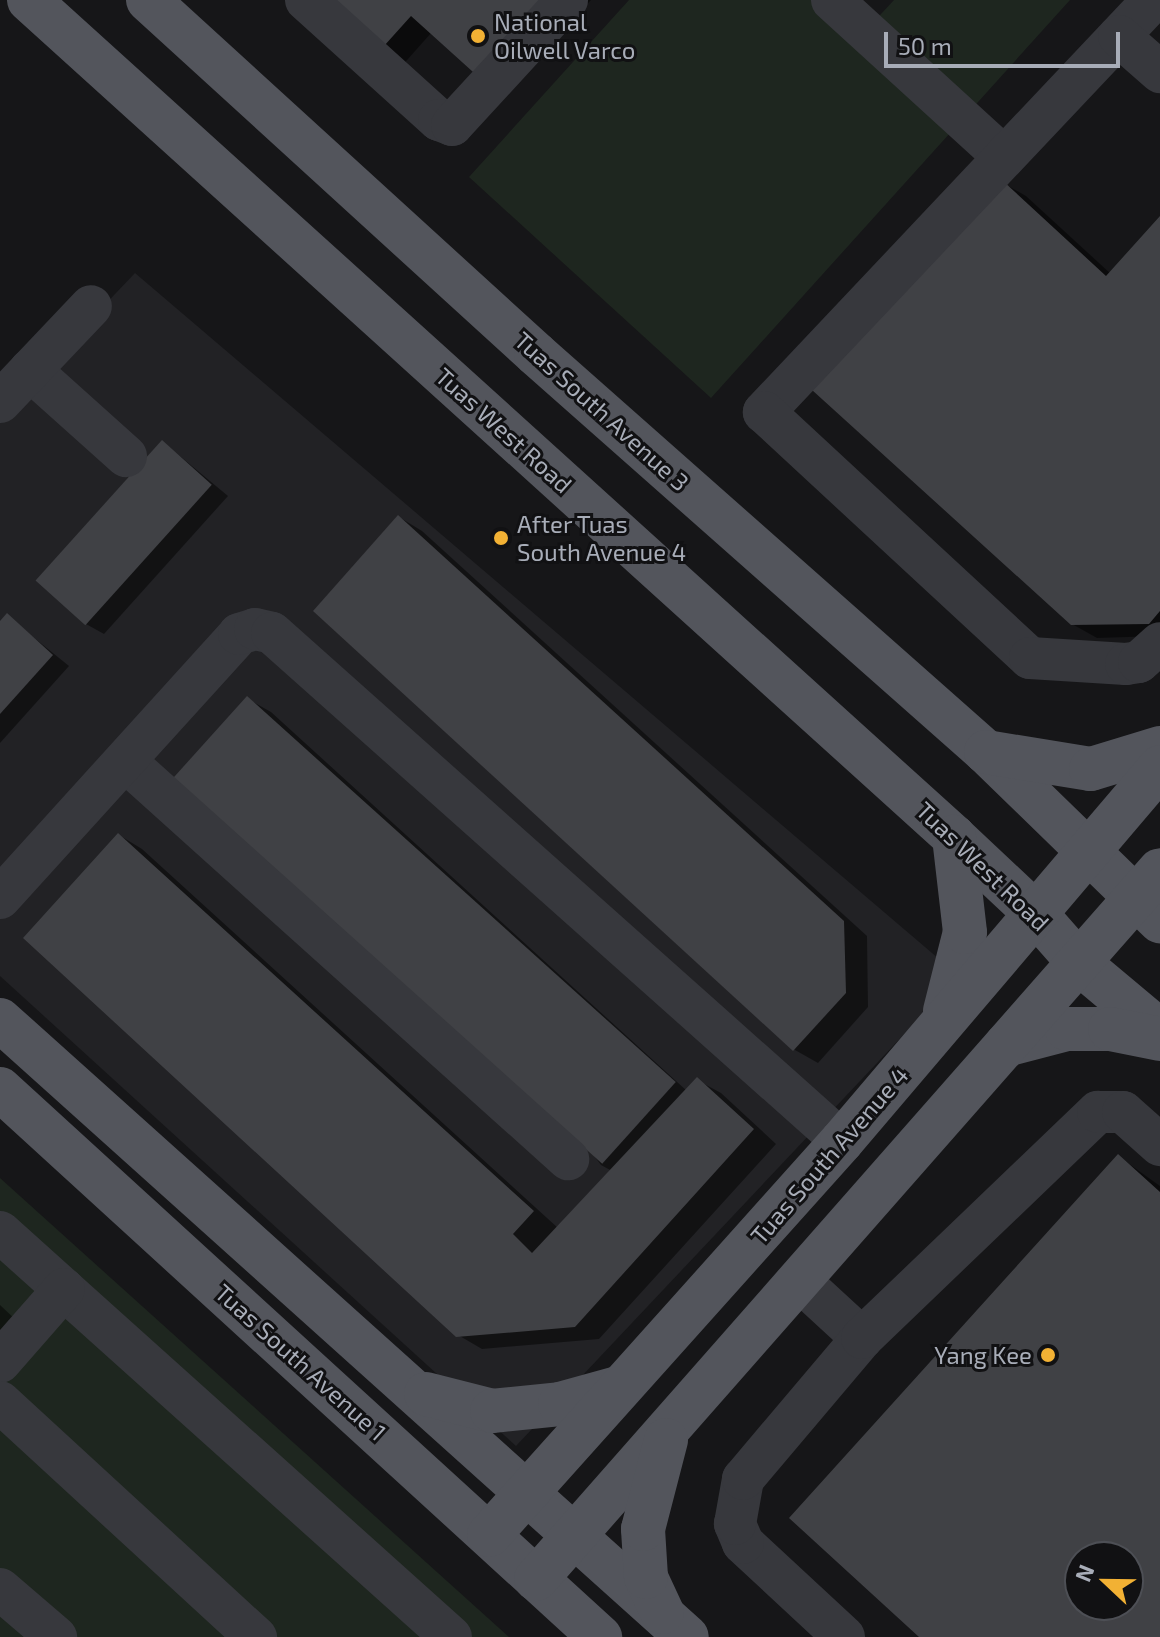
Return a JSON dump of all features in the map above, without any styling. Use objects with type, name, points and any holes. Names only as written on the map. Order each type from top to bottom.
[{"type":"main road","name":"Tuas West Road","points":[[29,0],[954,837],[1036,914],[1079,963]]},
{"type":"main road","name":"Tuas South Avenue 3","points":[[148,0],[536,354],[986,752],[1091,850],[1151,897]]},
{"type":"main road","points":[[986,752],[1091,769],[1160,748]]},
{"type":"main road","name":"Tuas South Avenue 4","points":[[489,1535],[842,1141],[1160,767]]},
{"type":"main road","points":[[939,1029],[965,932],[954,837]]},
{"type":"main road","points":[[536,1579],[1079,963],[1151,897]]},
{"type":"main road","points":[[1079,963],[1160,1031]]},
{"type":"main road","points":[[0,1020],[419,1392],[676,1626]]},
{"type":"main road","points":[[1006,1045],[1067,1029],[1110,1029],[1160,1039]]},
{"type":"main road","name":"Tuas South Avenue 1","points":[[0,1089],[600,1637]]},
{"type":"main road","points":[[419,1392],[492,1411],[560,1404],[618,1388]]},
{"type":"main road","points":[[669,1430],[643,1529],[646,1577],[676,1626]]},
{"type":"lane","points":[[306,0],[439,120],[452,125],[567,0]]},
{"type":"lane","points":[[832,0],[1004,157]]},
{"type":"lane","points":[[1153,0],[764,412],[1030,658],[1126,664],[1139,662],[1160,643]]},
{"type":"lane","points":[[1119,36],[1160,72]]},
{"type":"lane","points":[[0,402],[91,306]]},
{"type":"lane","points":[[30,370],[126,456]]},
{"type":"lane","points":[[1,896],[239,634],[255,629],[272,633],[842,1141]]},
{"type":"lane","points":[[125,761],[568,1159]]},
{"type":"lane","points":[[844,1637],[743,1543],[735,1524],[735,1498],[743,1479],[862,1338],[1098,1112],[1123,1112],[1160,1145]]},
{"type":"lane","points":[[0,1232],[436,1632]]},
{"type":"lane","points":[[801,1282],[862,1338]]},
{"type":"lane","points":[[0,1362],[64,1289]]},
{"type":"lane","points":[[0,1402],[256,1637]]},
{"type":"lane","points":[[0,1589],[56,1637]]},
{"type":"shaded area","points":[[629,0],[837,0],[868,28],[894,0],[1070,0],[711,398],[469,177]]},
{"type":"shaded area","points":[[135,273],[959,976],[516,1446],[0,976],[0,415]]},
{"type":"shaded area","points":[[0,1178],[509,1637],[0,1637]]},
{"type":"building","name":"National Oilwell Varco","points":[[313,0],[556,0],[483,81],[411,16],[375,56]]},
{"type":"building","points":[[1002,180],[1106,276],[1160,216],[1160,611],[1149,624],[1071,625],[812,390]]},
{"type":"building","points":[[162,440],[212,485],[85,625],[36,580]]},
{"type":"building","points":[[398,515],[844,921],[846,993],[793,1051],[313,611]]},
{"type":"building","points":[[7,613],[53,655],[0,714],[0,621]]},
{"type":"building","points":[[247,696],[676,1082],[602,1164],[173,778]]},
{"type":"building","points":[[118,833],[534,1211],[513,1234],[532,1253],[697,1077],[754,1129],[575,1327],[456,1337],[23,938]]},
{"type":"building","name":"Yang Kee","points":[[1118,1154],[1160,1192],[1160,1637],[919,1637],[789,1518]]},
{"type":"place","name":"National Oilwell Varco","points":[[478,36]]},
{"type":"place","name":"After Tuas South Avenue 4","points":[[501,538]]},
{"type":"place","name":"Yang Kee","points":[[1048,1355]]}]
